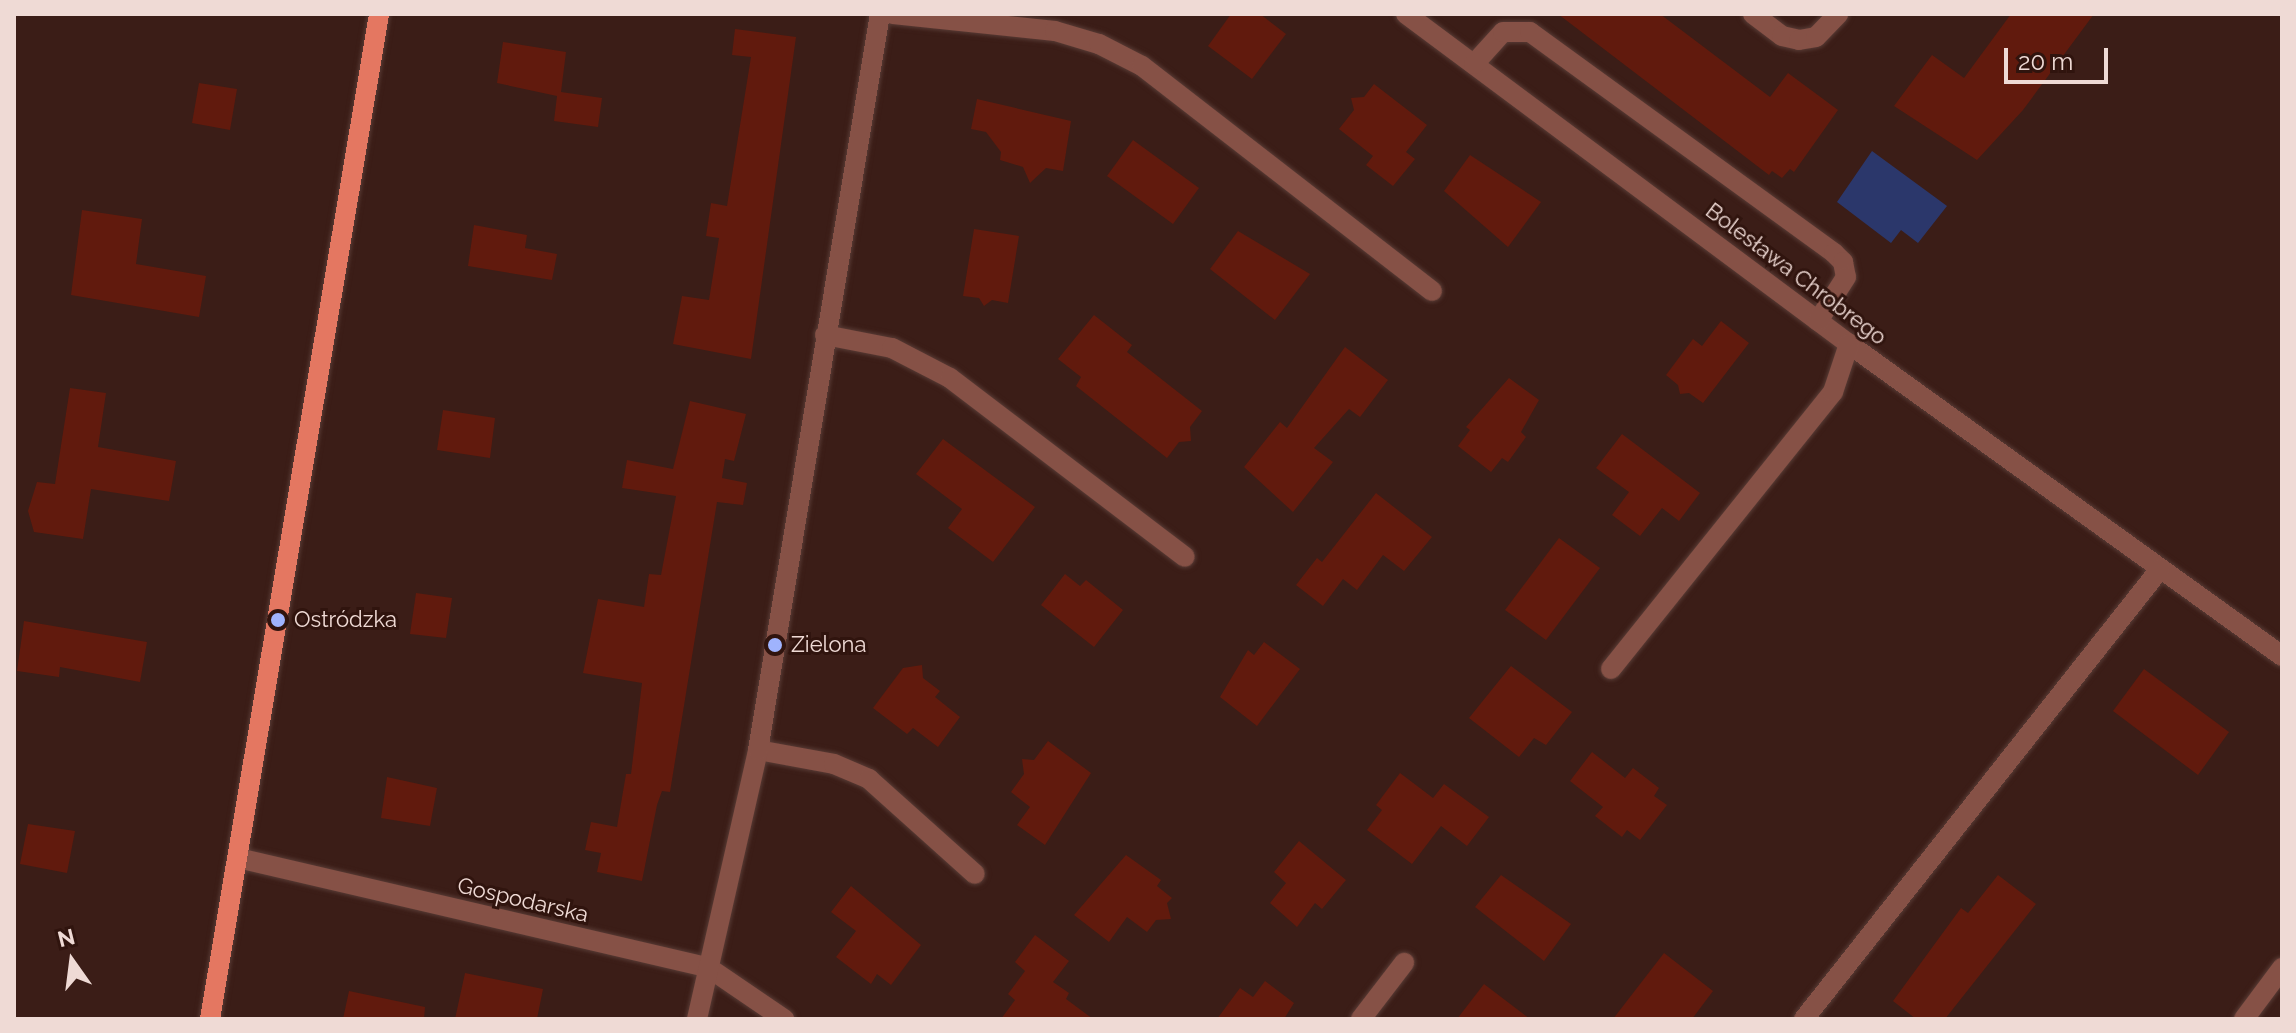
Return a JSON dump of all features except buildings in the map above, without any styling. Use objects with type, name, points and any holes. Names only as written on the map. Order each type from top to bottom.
[{"type":"main road","points":[[210,1019],[379,14]]},
{"type":"street","points":[[697,1019],[758,750],[880,14]]},
{"type":"street","points":[[893,14],[1055,31],[1099,44],[1142,66],[1432,291]]},
{"type":"street","name":"Bolesława Chrobrego","points":[[1406,14],[1849,344],[2282,656]]},
{"type":"street","points":[[1753,14],[1782,36],[1799,40],[1816,37],[1838,14]]},
{"type":"street","points":[[1474,64],[1503,32],[1530,32],[1834,253],[1843,262],[1846,277],[1818,321]]},
{"type":"street","points":[[825,335],[892,348],[950,378],[1185,557]]},
{"type":"street","points":[[1611,669],[1833,392],[1849,344]]},
{"type":"street","points":[[1804,1019],[2160,569]]},
{"type":"street","points":[[758,750],[834,764],[869,779],[975,874]]},
{"type":"street","name":"Gospodarska","points":[[238,858],[709,968],[784,1019]]},
{"type":"street","points":[[1361,1019],[1404,963]]},
{"type":"street","points":[[2244,1019],[2282,968]]},
{"type":"shaded area","points":[[1872,151],[1947,206],[1918,243],[1901,230],[1891,243],[1837,202]]},
{"type":"place","name":"Ostródzka","points":[[278,620]]},
{"type":"place","name":"Zielona","points":[[775,645]]}]
